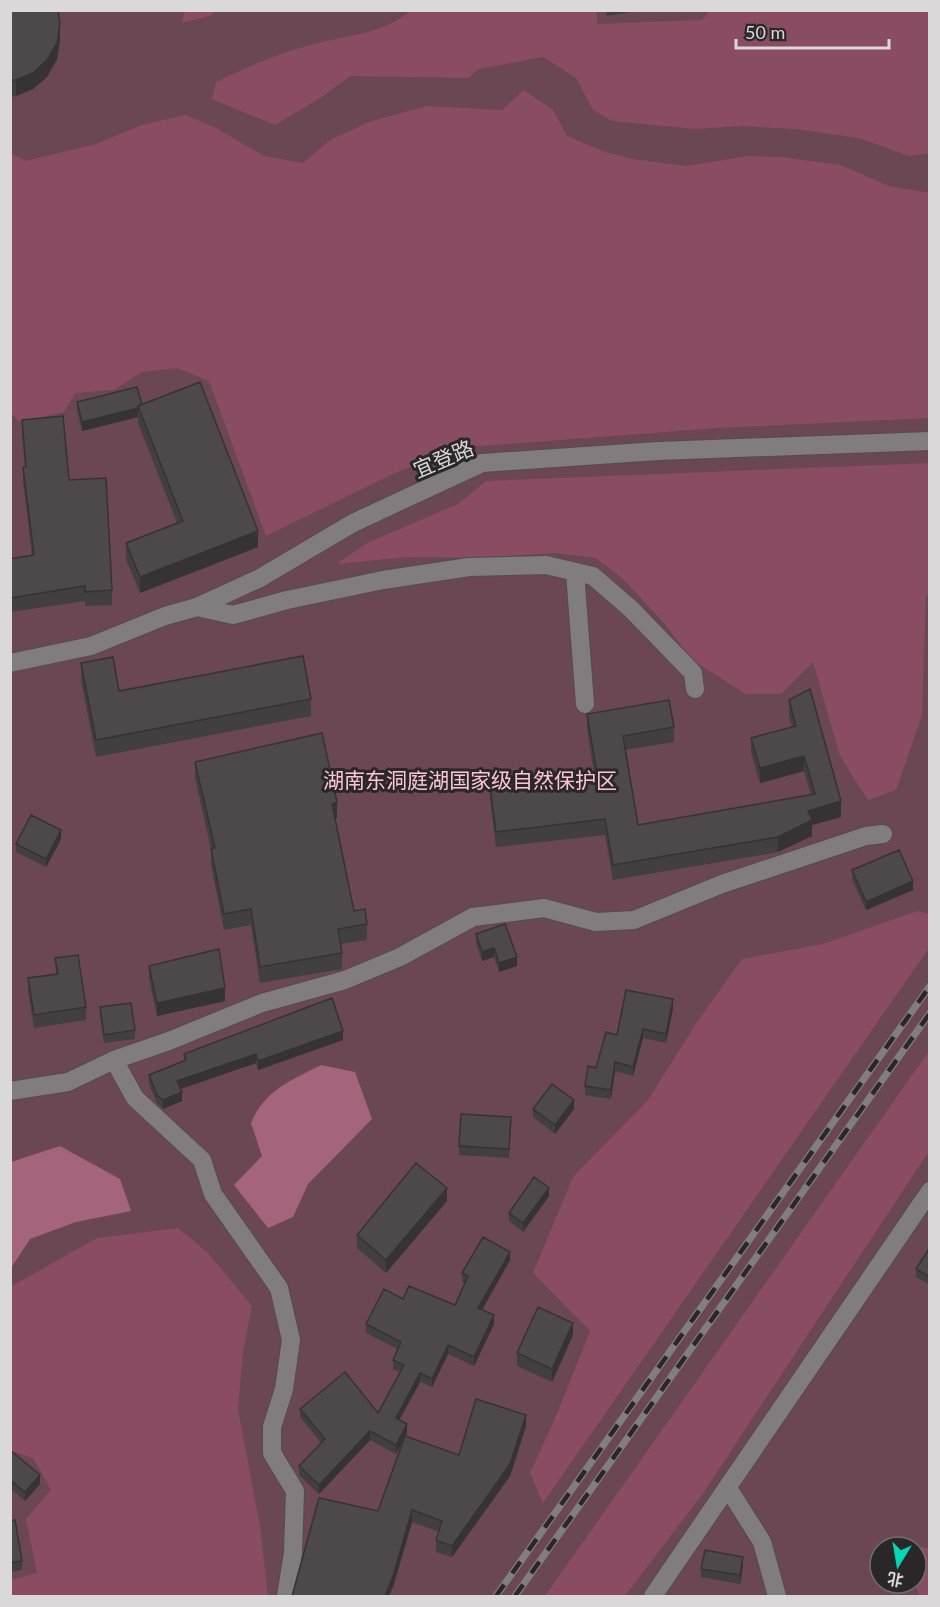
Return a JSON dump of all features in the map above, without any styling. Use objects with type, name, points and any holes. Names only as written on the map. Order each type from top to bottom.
[{"type":"street","name":"宜登路","points":[[10,663],[91,646],[197,607],[260,578],[353,523],[482,464],[658,451],[930,441]]},
{"type":"street","points":[[197,607],[233,615],[297,597],[383,580],[469,567],[546,565],[593,576],[631,609],[693,673],[695,689]]},
{"type":"street","points":[[575,572],[585,704]]},
{"type":"street","points":[[10,1091],[68,1082],[114,1060],[169,1041],[262,1003],[345,980],[399,957],[473,917],[544,908],[596,922],[634,920],[733,881],[866,836],[883,834]]},
{"type":"street","points":[[114,1060],[135,1098],[202,1160],[213,1194],[279,1288],[291,1340],[284,1389],[273,1427],[272,1453],[295,1491],[293,1553],[286,1596]]},
{"type":"street","points":[[653,1596],[930,1191]]},
{"type":"street","points":[[728,1488],[762,1542],[777,1596]]},
{"type":"green space","name":"湖南东洞庭湖国家级自然保护区","points":[[11,11],[929,11],[929,1596],[11,1596]]},
{"type":"shaded area","points":[[185,10],[217,11],[209,16],[181,23]]},
{"type":"shaded area","points":[[710,10],[929,11],[929,153],[909,156],[859,138],[795,129],[742,126],[694,129],[612,121],[593,110],[576,78],[543,57],[479,69],[468,78],[350,76],[322,97],[275,125],[212,99],[216,82],[249,67],[295,49],[386,26],[411,11],[597,11],[597,24],[702,20]]},
{"type":"shaded area","points":[[524,90],[553,110],[567,136],[605,152],[633,159],[686,166],[748,156],[781,157],[840,165],[889,186],[929,193],[929,418],[718,428],[467,447],[397,472],[266,536],[209,381],[177,368],[142,372],[114,390],[75,393],[64,412],[19,422],[11,413],[10,153],[26,161],[96,144],[142,125],[185,115],[214,127],[264,156],[303,163],[330,140],[369,122],[427,106],[502,110]]},
{"type":"shaded area","points":[[929,463],[930,595],[926,595],[922,715],[896,790],[868,800],[840,756],[813,662],[781,694],[746,694],[692,660],[665,624],[624,580],[596,558],[554,553],[478,558],[407,557],[337,564],[367,543],[458,504],[486,481]]},
{"type":"shaded area","points":[[917,911],[929,914],[929,948],[543,1503],[530,1473],[554,1421],[590,1331],[533,1273],[573,1177],[648,1100],[697,1022],[742,959],[823,944]]},
{"type":"shaded area","points":[[929,1051],[929,1151],[704,1492],[625,1596],[545,1596]]},
{"type":"shaded area","points":[[321,1065],[355,1072],[372,1119],[308,1184],[293,1217],[268,1228],[234,1185],[262,1156],[251,1123],[263,1102],[271,1094]]},
{"type":"shaded area","points":[[60,1146],[120,1179],[131,1211],[76,1222],[30,1239],[11,1268],[11,1162]]},
{"type":"shaded area","points":[[178,1228],[207,1252],[252,1306],[243,1352],[238,1409],[260,1526],[268,1596],[11,1596],[11,1580],[37,1573],[26,1519],[51,1490],[33,1458],[11,1451],[10,1287],[97,1238]]},
{"type":"shaded area","points":[[929,1548],[929,1596],[919,1596],[928,1595]]},
{"type":"building","points":[[10,10],[58,10],[60,23],[57,43],[47,60],[33,73],[16,80],[10,80]]},
{"type":"building","points":[[200,382],[258,531],[140,577],[126,543],[183,521],[138,406]]},
{"type":"building","points":[[137,387],[142,405],[138,408],[82,422],[77,402]]},
{"type":"building","points":[[63,416],[69,480],[106,478],[112,590],[85,592],[85,586],[10,598],[10,559],[34,555],[23,467],[26,467],[22,420]]},
{"type":"building","points":[[303,656],[311,699],[96,740],[81,663],[113,657],[119,691]]},
{"type":"building","points":[[810,689],[841,801],[808,811],[812,820],[778,837],[613,865],[605,819],[496,832],[490,785],[597,773],[587,714],[669,700],[674,727],[623,736],[638,825],[815,794],[804,756],[760,768],[751,738],[796,726],[789,700]]},
{"type":"building","points":[[322,733],[337,802],[332,804],[354,911],[365,909],[367,924],[338,929],[342,953],[260,967],[251,909],[224,914],[211,849],[215,848],[195,762]]},
{"type":"building","points":[[31,815],[61,830],[46,859],[16,844]]},
{"type":"building","points":[[899,850],[913,881],[866,902],[852,870]]},
{"type":"building","points":[[505,924],[517,957],[499,963],[494,948],[482,952],[476,934]]},
{"type":"building","points":[[219,949],[225,988],[157,1003],[149,966]]},
{"type":"building","points":[[78,955],[86,1007],[34,1015],[28,978],[58,974],[55,958]]},
{"type":"building","points":[[626,990],[673,999],[666,1034],[643,1029],[633,1067],[615,1062],[611,1090],[585,1086],[588,1066],[596,1068],[606,1032],[617,1035]]},
{"type":"building","points":[[332,998],[343,1031],[258,1061],[256,1054],[177,1081],[182,1092],[163,1100],[157,1095],[149,1075],[186,1060],[184,1054]]},
{"type":"building","points":[[131,1003],[135,1030],[104,1035],[100,1007]]},
{"type":"building","points":[[552,1084],[574,1100],[555,1125],[533,1109]]},
{"type":"building","points":[[461,1114],[511,1117],[509,1149],[459,1146]]},
{"type":"building","points":[[416,1163],[447,1188],[386,1260],[357,1235]]},
{"type":"building","points":[[534,1177],[549,1188],[523,1223],[509,1213]]},
{"type":"building","points":[[483,1237],[510,1252],[478,1308],[494,1315],[474,1357],[448,1345],[432,1379],[420,1373],[396,1418],[407,1424],[396,1445],[370,1431],[319,1485],[299,1466],[325,1439],[300,1409],[345,1372],[378,1413],[404,1365],[393,1360],[401,1342],[366,1324],[384,1289],[403,1299],[409,1286],[455,1305],[468,1276],[462,1273]]},
{"type":"building","points":[[930,1247],[930,1277],[916,1269]]},
{"type":"building","points":[[538,1307],[573,1323],[552,1369],[517,1353]]},
{"type":"building","points":[[476,1399],[526,1415],[510,1464],[452,1546],[436,1540],[442,1521],[412,1510],[385,1596],[292,1596],[319,1498],[378,1511],[405,1436],[459,1455]]},
{"type":"building","points":[[10,1450],[40,1475],[25,1492],[10,1480]]},
{"type":"building","points":[[15,1520],[22,1561],[10,1563],[10,1521]]},
{"type":"building","points":[[705,1550],[743,1557],[740,1575],[701,1569]]},
{"type":"railway","points":[[496,1596],[930,986]]},
{"type":"railway","points":[[515,1596],[930,1013]]}]
